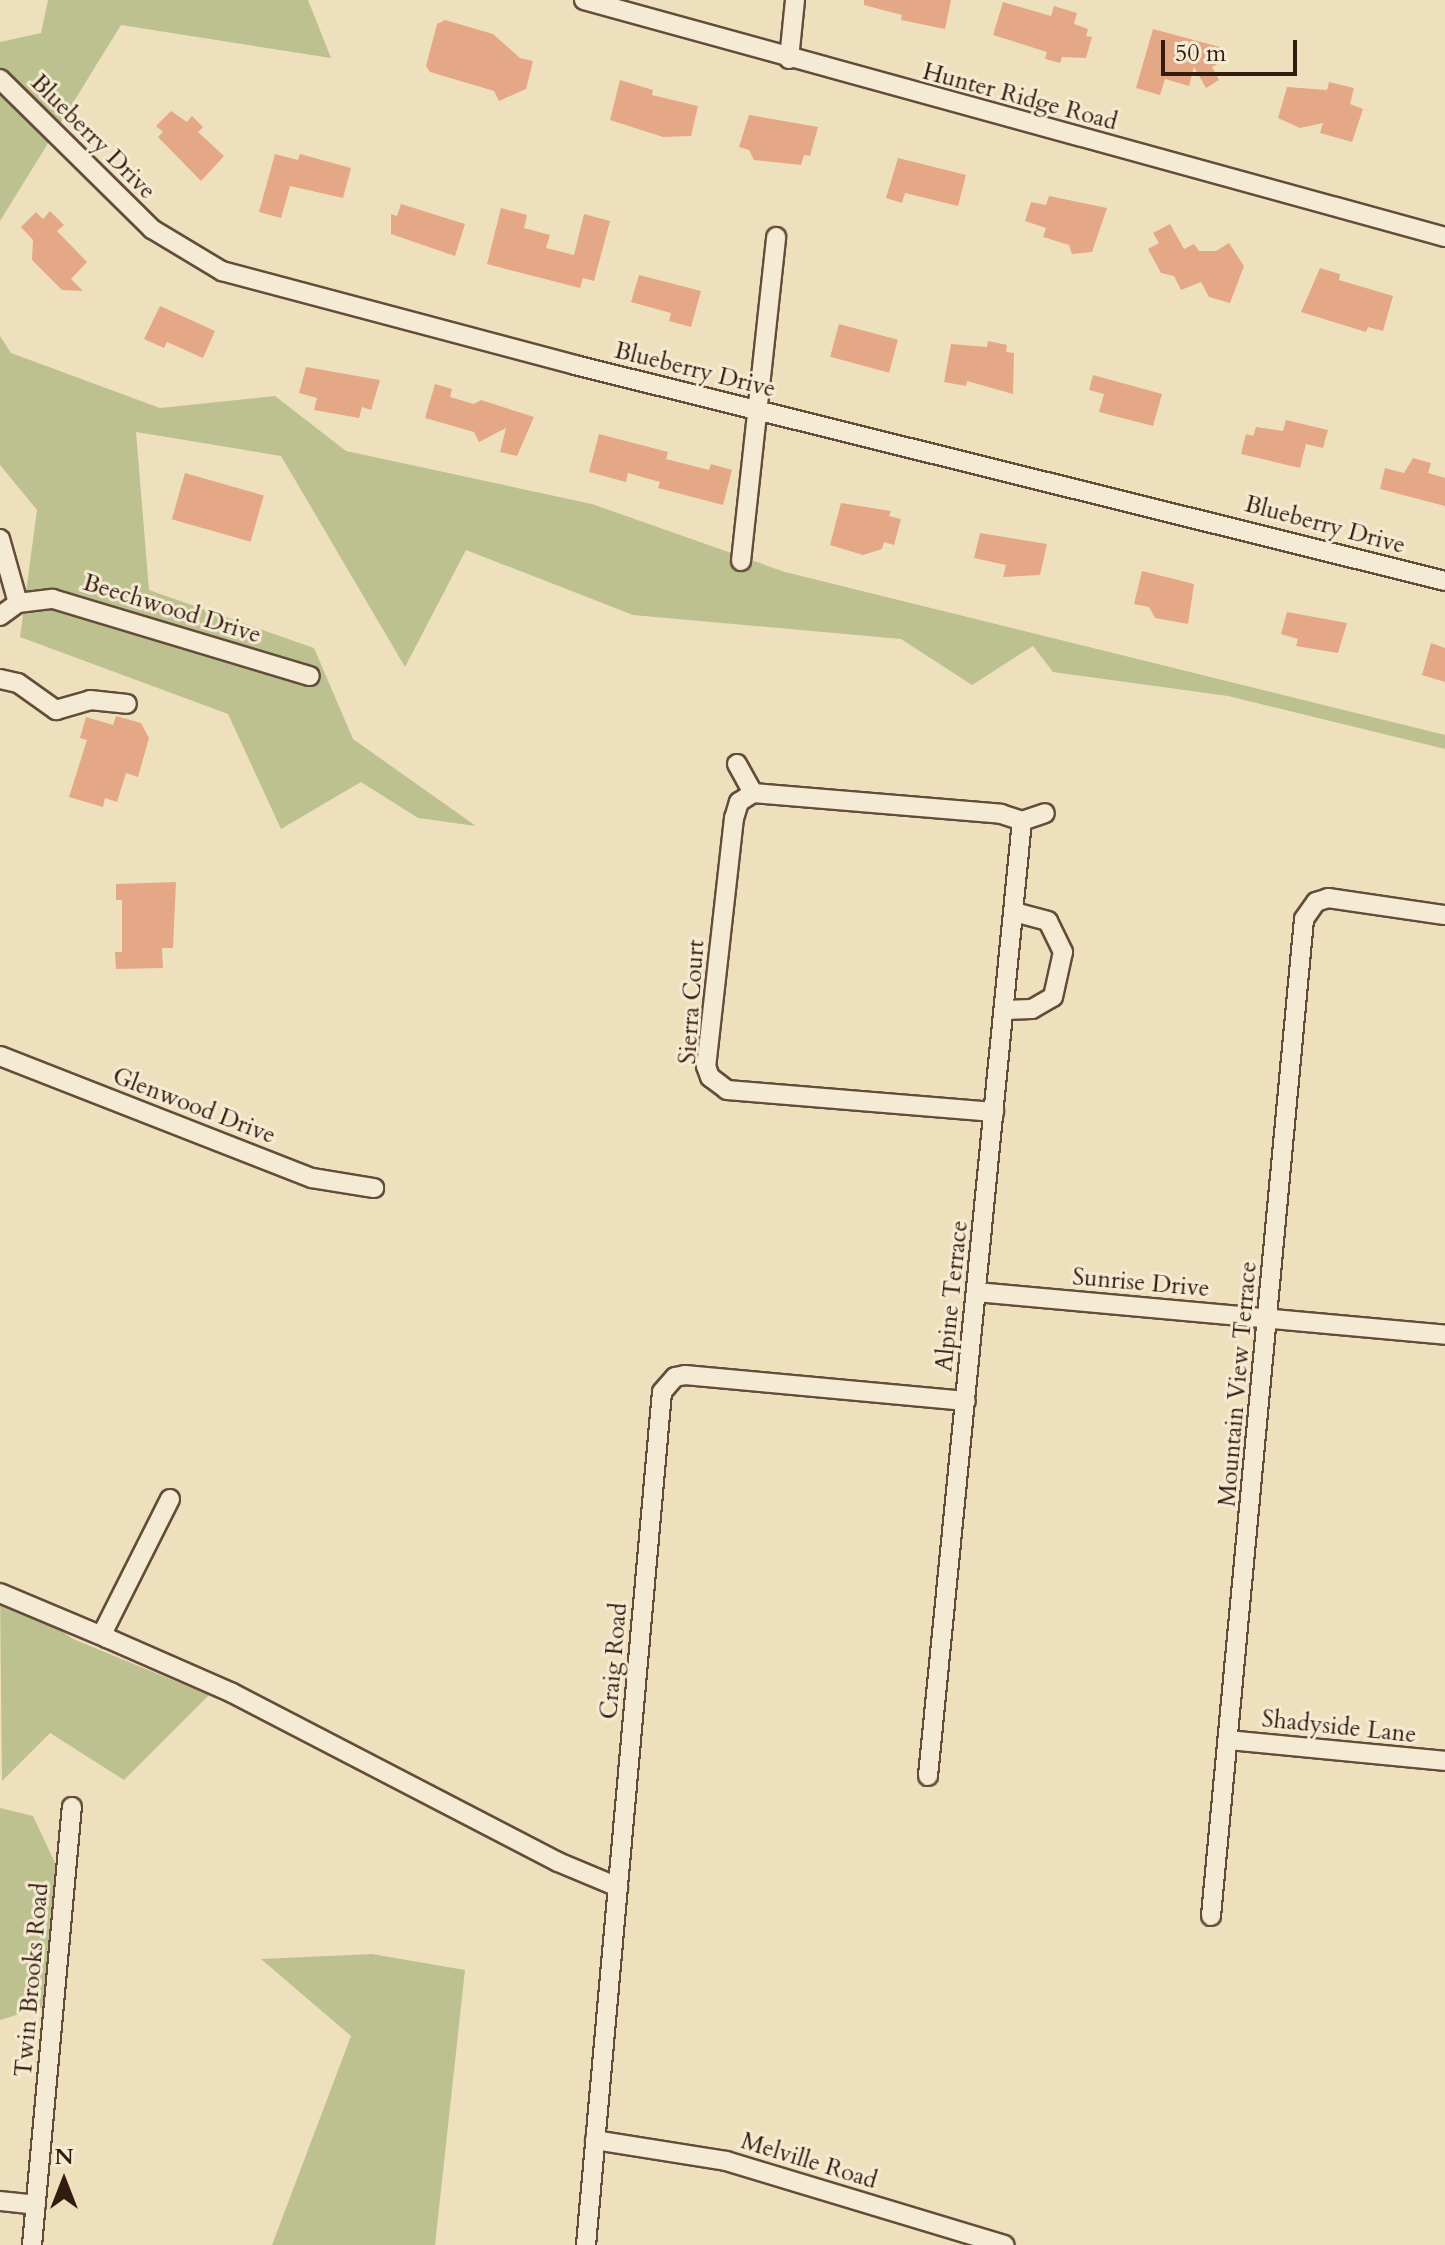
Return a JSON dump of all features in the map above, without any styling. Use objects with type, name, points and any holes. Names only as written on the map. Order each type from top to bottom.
[{"type":"street","name":"Hunter Ridge Road","points":[[584,0],[789,59],[1445,237]]},
{"type":"street","points":[[789,59],[795,0]]},
{"type":"street","name":"Blueberry Drive","points":[[0,79],[152,229],[197,260],[560,361],[1445,581]]},
{"type":"street","points":[[741,561],[776,237]]},
{"type":"street","points":[[0,539],[18,603],[0,616]]},
{"type":"street","name":"Beechwood Drive","points":[[18,603],[53,599],[310,676]]},
{"type":"street","points":[[0,679],[18,683],[56,710],[90,700],[127,704]]},
{"type":"street","points":[[737,764],[753,793],[1001,814],[1022,821],[1045,813]]},
{"type":"street","name":"Sierra Court","points":[[753,793],[739,802],[734,818],[706,1066],[710,1077],[727,1090],[994,1112]]},
{"type":"street","name":"Alpine Terrace","points":[[928,1776],[1022,821]]},
{"type":"street","name":"Mountain View Terrace","points":[[1211,1916],[1304,919],[1316,902],[1328,898],[1357,905],[1445,915]]},
{"type":"street","points":[[1004,1010],[1032,1009],[1053,997],[1063,952],[1048,921],[1015,912]]},
{"type":"street","name":"Glenwood Drive","points":[[0,1056],[312,1178],[374,1188]]},
{"type":"street","name":"Sunrise Drive","points":[[977,1292],[1445,1335]]},
{"type":"street","name":"Craig Road","points":[[586,2245],[662,1392],[667,1383],[685,1375],[966,1401]]},
{"type":"street","points":[[107,1638],[104,1630],[170,1499]]},
{"type":"street","points":[[0,1593],[232,1693],[558,1862],[618,1887]]},
{"type":"street","name":"Shadyside Lane","points":[[1228,1740],[1445,1761]]},
{"type":"street","name":"Twin Brooks Road","points":[[32,2245],[72,1807]]},
{"type":"street","name":"Melville Road","points":[[595,2140],[726,2161],[1005,2245]]},
{"type":"street","points":[[0,2201],[36,2205]]},
{"type":"green space","points":[[48,0],[308,0],[331,58],[121,25],[0,221],[0,42],[41,33]]},
{"type":"green space","points":[[0,336],[11,353],[160,408],[275,396],[346,451],[592,504],[785,572],[1445,735],[1445,749],[1228,696],[1053,672],[1033,646],[972,685],[901,639],[633,615],[466,550],[405,667],[281,456],[136,432],[149,590],[314,648],[353,739],[476,826],[418,818],[361,782],[281,829],[228,714],[20,637],[37,510],[0,465]]},
{"type":"green space","points":[[0,1587],[73,1639],[209,1695],[124,1780],[50,1733],[2,1781]]},
{"type":"green space","points":[[0,1808],[33,1816],[63,1880],[53,2004],[0,2020]]},
{"type":"green space","points":[[372,1954],[465,1970],[435,2245],[272,2245],[351,2036],[261,1959]]},
{"type":"building","points":[[864,0],[951,0],[945,29],[901,20],[902,15],[864,5]]},
{"type":"building","points":[[1003,2],[1051,16],[1054,6],[1077,13],[1074,24],[1088,29],[1086,36],[1092,37],[1086,58],[1062,57],[1060,63],[1045,59],[1047,52],[993,35]]},
{"type":"building","points":[[445,20],[493,34],[520,58],[533,61],[526,89],[499,101],[494,91],[430,72],[426,66],[437,24]]},
{"type":"building","points":[[1153,29],[1220,47],[1223,61],[1212,67],[1219,80],[1206,88],[1194,67],[1189,86],[1165,79],[1160,95],[1136,88]]},
{"type":"building","points":[[620,80],[653,90],[652,95],[698,106],[691,136],[663,137],[610,120]]},
{"type":"building","points":[[1329,82],[1354,88],[1350,104],[1363,109],[1352,142],[1320,133],[1323,123],[1300,128],[1278,118],[1287,87],[1327,90]]},
{"type":"building","points":[[171,111],[187,122],[192,116],[203,127],[198,132],[224,156],[201,181],[158,137],[163,132],[156,126]]},
{"type":"building","points":[[749,115],[818,127],[810,156],[804,155],[801,165],[754,160],[749,150],[739,147]]},
{"type":"building","points":[[275,154],[298,160],[300,154],[351,168],[343,198],[290,186],[281,218],[259,212]]},
{"type":"building","points":[[898,158],[966,175],[958,206],[905,193],[902,203],[886,198]]},
{"type":"building","points":[[1049,196],[1107,208],[1092,252],[1072,254],[1069,245],[1043,237],[1046,228],[1025,221],[1031,202],[1046,205]]},
{"type":"building","points":[[401,204],[465,224],[455,256],[391,234],[391,214],[397,216]]},
{"type":"building","points":[[501,208],[527,215],[524,228],[550,235],[546,248],[574,255],[584,214],[610,221],[594,281],[583,278],[580,288],[487,264]]},
{"type":"building","points":[[50,211],[64,225],[57,231],[87,262],[71,279],[83,291],[62,290],[32,260],[33,240],[21,227],[36,212],[43,219]]},
{"type":"building","points":[[1170,224],[1184,249],[1194,244],[1199,251],[1216,251],[1229,243],[1244,266],[1230,303],[1209,297],[1201,282],[1181,290],[1174,276],[1161,273],[1148,249],[1159,243],[1153,233]]},
{"type":"building","points":[[1320,268],[1340,274],[1339,280],[1393,296],[1383,331],[1368,327],[1366,332],[1301,312]]},
{"type":"building","points":[[639,275],[701,291],[691,327],[669,321],[671,313],[631,302]]},
{"type":"building","points":[[160,306],[215,331],[203,358],[167,342],[164,348],[144,339]]},
{"type":"building","points":[[839,324],[898,340],[889,373],[830,357]]},
{"type":"building","points":[[988,341],[1007,345],[1006,352],[1014,353],[1013,394],[967,381],[966,386],[944,382],[951,344],[987,347]]},
{"type":"building","points":[[306,367],[380,380],[371,410],[362,407],[359,418],[314,410],[317,398],[299,393]]},
{"type":"building","points":[[1093,375],[1162,394],[1153,426],[1099,412],[1104,394],[1089,390]]},
{"type":"building","points":[[435,384],[452,389],[450,397],[474,404],[481,400],[534,417],[517,456],[500,452],[506,428],[479,442],[474,432],[425,418]]},
{"type":"building","points":[[1286,420],[1328,430],[1323,448],[1306,444],[1300,468],[1241,454],[1246,434],[1253,436],[1256,427],[1283,431]]},
{"type":"building","points":[[599,434],[668,452],[666,459],[709,470],[711,464],[732,470],[723,505],[658,488],[660,482],[628,473],[626,482],[589,472]]},
{"type":"building","points":[[1413,458],[1431,463],[1428,473],[1445,478],[1445,506],[1380,489],[1385,468],[1404,473]]},
{"type":"building","points":[[185,473],[264,496],[251,542],[172,519]]},
{"type":"building","points":[[841,503],[891,511],[889,516],[901,519],[894,545],[884,542],[882,549],[863,555],[830,545]]},
{"type":"building","points":[[980,533],[1047,544],[1040,575],[1003,577],[1006,565],[974,558]]},
{"type":"building","points":[[1142,571],[1194,584],[1188,624],[1155,618],[1149,607],[1134,604]]},
{"type":"building","points":[[1287,612],[1347,623],[1338,653],[1296,646],[1298,639],[1281,634]]},
{"type":"building","points":[[1431,643],[1445,648],[1445,682],[1422,675]]},
{"type":"building","points":[[116,716],[141,723],[149,738],[138,777],[126,773],[117,802],[105,798],[103,807],[69,797],[87,740],[80,738],[86,717],[113,725]]},
{"type":"building","points":[[176,882],[173,948],[162,948],[163,968],[116,969],[115,952],[122,952],[122,900],[116,900],[116,884]]}]
